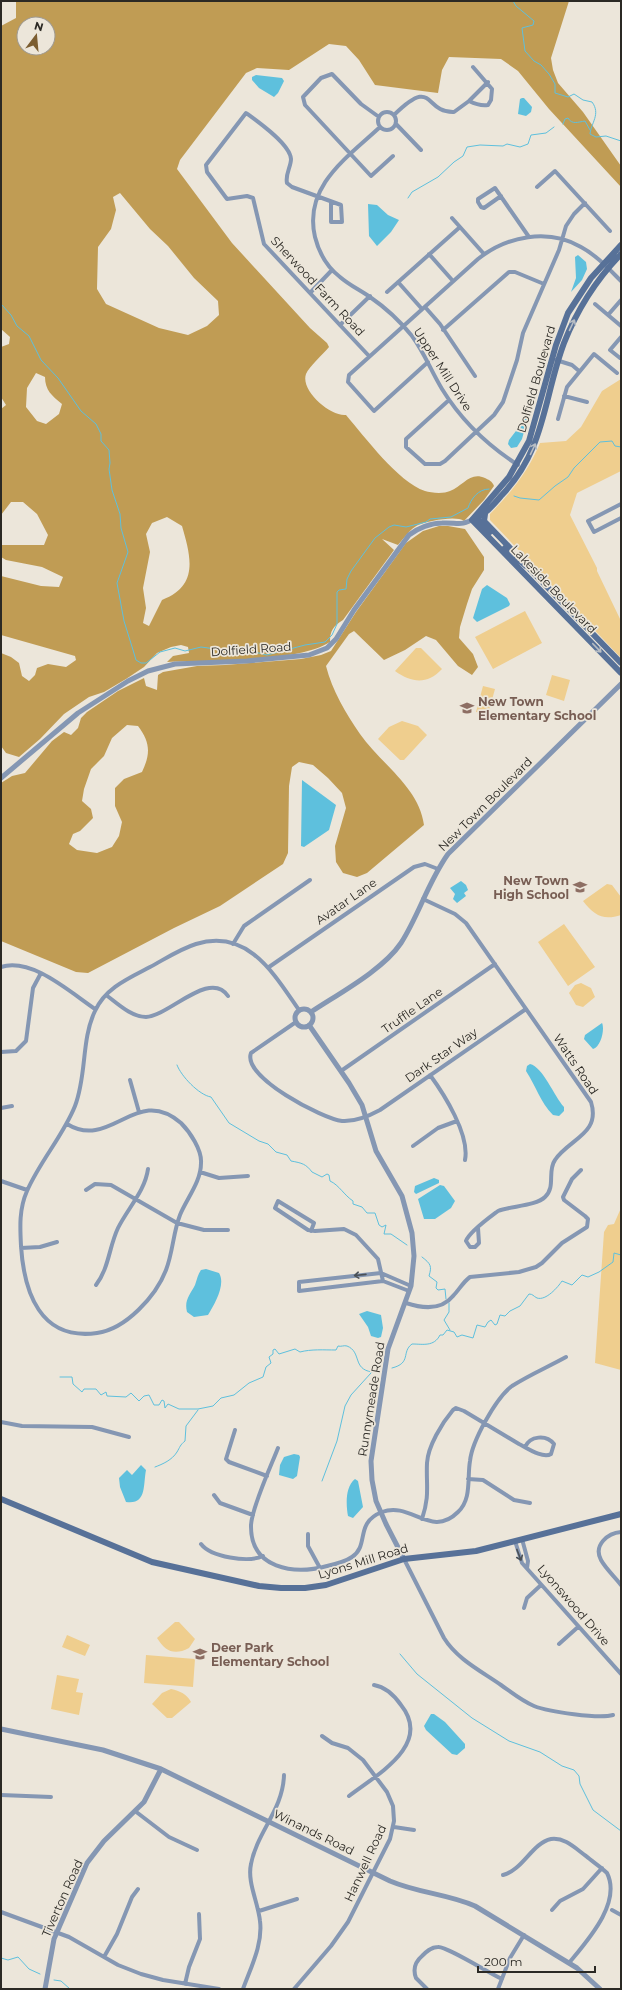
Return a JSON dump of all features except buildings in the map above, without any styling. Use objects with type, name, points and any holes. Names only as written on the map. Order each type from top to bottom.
[{"type":"main road","name":"Dolfield Boulevard","points":[[474,519],[485,514],[505,492],[520,467],[533,431],[568,313],[602,264],[621,245]]},
{"type":"main road","name":"Dolfield Boulevard","points":[[555,360],[580,308],[608,268],[621,254]]},
{"type":"main road","name":"Dolfield Boulevard","points":[[474,519],[520,467]]},
{"type":"main road","name":"Lakeside Boulevard","points":[[485,514],[484,521],[621,663]]},
{"type":"main road","name":"Lakeside Boulevard","points":[[474,519],[621,673]]},
{"type":"main road","points":[[474,519],[526,566]]},
{"type":"main road","name":"Lyons Mill Road","points":[[1,1499],[152,1562],[270,1588],[294,1589],[326,1585],[404,1559],[464,1553],[621,1514]]},
{"type":"street","points":[[469,101],[479,105],[488,105],[490,103],[492,89],[488,82],[473,67]]},
{"type":"street","points":[[379,117],[361,104],[332,74],[321,78],[306,93],[303,100],[305,105],[371,176],[393,156]]},
{"type":"street","points":[[394,115],[408,101],[416,97],[426,97],[442,110],[450,112],[458,110],[488,82]]},
{"type":"street","points":[[394,115],[386,112],[379,117],[378,122],[380,127],[389,130],[396,124]]},
{"type":"street","name":"Sherwood Farm Road","points":[[317,196],[292,187],[287,183],[286,176],[291,161],[290,154],[264,126],[246,113],[206,165],[207,172],[227,199],[247,196],[253,198],[263,242],[369,356]]},
{"type":"street","points":[[394,115],[396,124],[420,150]]},
{"type":"street","name":"Upper Mill Drive","points":[[380,127],[326,179],[317,196],[314,211],[314,232],[320,252],[332,270],[393,314],[428,362],[449,400],[477,432],[500,454],[520,467]]},
{"type":"street","points":[[537,187],[555,171],[610,231]]},
{"type":"street","points":[[501,196],[484,208],[481,207],[478,202],[478,200],[495,188],[501,196],[529,237]]},
{"type":"street","points":[[317,196],[341,205],[342,222],[331,222],[331,202]]},
{"type":"street","points":[[449,400],[407,437],[405,442],[406,447],[425,464],[440,464],[477,432],[494,415],[503,402],[517,360],[523,333],[570,219],[585,203]]},
{"type":"street","points":[[452,218],[484,254]]},
{"type":"street","points":[[387,292],[460,227]]},
{"type":"street","points":[[428,362],[374,411],[352,388],[348,380],[349,375],[369,356],[484,254],[508,241],[529,237],[551,237],[562,240],[581,247],[608,268],[621,281]]},
{"type":"street","points":[[429,254],[454,281]]},
{"type":"street","points":[[310,293],[332,270]]},
{"type":"street","points":[[443,330],[509,272],[515,272],[544,284]]},
{"type":"street","points":[[398,282],[443,330],[475,376]]},
{"type":"street","points":[[340,325],[370,296]]},
{"type":"street","points":[[608,315],[621,300]]},
{"type":"street","points":[[595,304],[621,326]]},
{"type":"street","points":[[621,337],[610,350],[620,358],[621,357]]},
{"type":"street","points":[[558,419],[567,387],[594,354],[617,373]]},
{"type":"street","points":[[555,360],[572,365],[579,371]]},
{"type":"street","points":[[564,396],[587,402]]},
{"type":"street","points":[[621,504],[588,521],[594,532],[621,518]]},
{"type":"street","name":"Dolfield Road","points":[[1,778],[78,712],[128,680],[148,671],[175,664],[247,662],[321,652],[336,639],[354,610],[410,535],[419,529],[435,524],[462,525],[474,519]]},
{"type":"street","name":"New Town Boulevard","points":[[312,1012],[389,957],[406,934],[438,869],[457,844],[621,684]]},
{"type":"street","name":"Avatar Lane","points":[[269,967],[417,865],[425,864],[438,869]]},
{"type":"street","points":[[233,944],[244,926],[310,880]]},
{"type":"street","name":"Watts Road","points":[[423,899],[461,918],[495,964],[591,1102],[592,1121],[584,1133],[554,1161],[550,1190],[545,1198],[536,1202],[498,1211],[478,1228],[467,1239],[467,1244],[470,1247],[475,1247],[479,1243],[478,1228]]},
{"type":"street","points":[[67,1124],[78,1130],[96,1131],[139,1112],[159,1112],[173,1117],[187,1129],[199,1151],[201,1158],[200,1172],[177,1223],[169,1259],[161,1280],[135,1312],[116,1327],[101,1333],[82,1334],[66,1331],[57,1327],[41,1314],[35,1306],[27,1285],[21,1248],[20,1216],[27,1190],[67,1124],[73,1111],[82,1084],[88,1033],[95,1010],[106,996],[121,982],[193,945],[209,941],[233,944],[255,955],[269,967],[299,1010]]},
{"type":"street","name":"Truffle Lane","points":[[341,1071],[495,964]]},
{"type":"street","points":[[1,967],[10,965],[41,972],[95,1010]]},
{"type":"street","points":[[1,1052],[16,1051],[26,1041],[33,988],[41,972]]},
{"type":"street","points":[[106,996],[135,1015],[146,1017],[158,1014],[208,988],[218,987],[228,996]]},
{"type":"street","points":[[306,1009],[312,1012],[313,1020],[309,1025],[301,1026],[296,1022],[295,1015],[299,1010],[306,1009]]},
{"type":"street","name":"Dark Star Way","points":[[296,1022],[251,1053],[251,1063],[270,1085],[327,1116],[337,1120],[350,1121],[366,1117],[380,1110],[526,1009]]},
{"type":"street","name":"Runnymeade Road","points":[[309,1025],[356,1095],[366,1117],[376,1150],[402,1196],[410,1221],[414,1256],[410,1288],[406,1303],[388,1349],[374,1438],[371,1470],[374,1491],[380,1513],[404,1559]]},
{"type":"street","points":[[430,1074],[448,1101],[466,1145],[465,1160]]},
{"type":"street","points":[[130,1080],[139,1112]]},
{"type":"street","points":[[1,1108],[12,1106]]},
{"type":"street","points":[[413,1146],[438,1128],[456,1121]]},
{"type":"street","points":[[96,1286],[106,1269],[118,1228],[144,1184],[148,1169]]},
{"type":"street","points":[[406,1303],[424,1308],[441,1304],[449,1301],[470,1277],[519,1272],[542,1263],[562,1243],[587,1226],[588,1223],[585,1216],[564,1200],[572,1179],[581,1170]]},
{"type":"street","points":[[200,1172],[219,1178],[248,1176]]},
{"type":"street","points":[[1,1181],[27,1190]]},
{"type":"street","points":[[86,1190],[95,1184],[111,1185],[177,1223],[204,1230],[228,1230]]},
{"type":"street","points":[[311,1230],[314,1223],[278,1201],[275,1208],[311,1230],[340,1229],[352,1232],[378,1260],[383,1281]]},
{"type":"street","points":[[21,1248],[46,1246],[57,1242]]},
{"type":"street","points":[[381,1273],[410,1288],[383,1281],[299,1291],[299,1282],[381,1273]]},
{"type":"street","points":[[278,1448],[253,1515],[251,1526],[253,1538],[263,1556],[274,1565],[285,1569],[300,1571],[320,1568],[342,1562],[356,1555],[360,1547],[366,1524],[380,1513],[400,1509],[422,1519],[440,1522],[457,1513],[462,1508],[467,1497],[471,1452],[477,1436],[484,1424],[510,1388],[566,1357]]},
{"type":"street","points":[[422,1519],[428,1498],[429,1455],[435,1439],[450,1412],[456,1408],[459,1409],[525,1447],[547,1456],[551,1454],[554,1444],[549,1440],[536,1437],[528,1441],[525,1447]]},
{"type":"street","points":[[1,1422],[22,1426],[92,1427],[129,1437]]},
{"type":"street","points":[[236,1430],[226,1459],[229,1462],[267,1476]]},
{"type":"street","points":[[468,1478],[483,1480],[514,1500],[530,1503]]},
{"type":"street","points":[[214,1495],[220,1503],[253,1515]]},
{"type":"street","points":[[621,1532],[614,1533],[604,1539],[600,1546],[599,1556],[621,1585]]},
{"type":"street","points":[[308,1534],[308,1546],[320,1568]]},
{"type":"street","name":"Lyonswood Drive","points":[[522,1539],[528,1561],[527,1568]]},
{"type":"street","name":"Lyonswood Drive","points":[[515,1541],[522,1563],[621,1674]]},
{"type":"street","points":[[201,1544],[212,1553],[253,1560],[263,1556]]},
{"type":"street","points":[[404,1559],[444,1638],[452,1649],[466,1661],[526,1702],[538,1708],[596,1717],[613,1715]]},
{"type":"street","points":[[524,1608],[528,1598],[541,1585]]},
{"type":"street","points":[[559,1644],[578,1627]]},
{"type":"street","points":[[349,1796],[376,1776],[403,1752],[409,1740],[410,1728],[408,1715],[398,1700],[383,1687],[374,1685]]},
{"type":"street","name":"Winands Road","points":[[1,1728],[103,1750],[161,1769],[403,1887],[467,1903],[524,1935],[569,1963],[586,1975],[600,1989]]},
{"type":"street","name":"Hanwell Road","points":[[294,1989],[340,1934],[373,1872],[394,1827],[393,1806],[387,1792],[376,1776],[358,1755],[348,1748],[332,1743],[322,1736]]},
{"type":"street","name":"Tiverton Road","points":[[45,1989],[51,1950],[56,1933],[88,1863],[104,1841],[135,1811],[149,1794],[161,1769]]},
{"type":"street","points":[[243,1989],[259,1944],[261,1929],[259,1911],[250,1879],[250,1866],[254,1853],[281,1798],[284,1775]]},
{"type":"street","points":[[1,1796],[51,1797]]},
{"type":"street","points":[[135,1811],[170,1837],[197,1850]]},
{"type":"street","points":[[394,1827],[414,1830]]},
{"type":"street","points":[[503,1875],[515,1869],[543,1842],[552,1839],[566,1841],[602,1868],[610,1877],[614,1887],[615,1898],[612,1910],[569,1963]]},
{"type":"street","points":[[552,1910],[560,1901],[583,1889],[602,1868]]},
{"type":"street","points":[[104,1957],[117,1934],[132,1897],[138,1890]]},
{"type":"street","points":[[259,1911],[297,1898]]},
{"type":"street","points":[[612,1910],[621,1915]]},
{"type":"street","points":[[1,1912],[82,1944],[104,1957],[141,1974],[163,1980],[219,1989]]},
{"type":"street","points":[[185,1984],[189,1967],[200,1939],[199,1914]]},
{"type":"street","points":[[498,1989],[510,1958],[524,1935]]},
{"type":"street","points":[[427,1989],[416,1978],[415,1964],[430,1949],[437,1946],[447,1949],[483,1971],[502,1979]]},
{"type":"shaded area","points":[[14,1],[569,1],[551,58],[553,70],[558,83],[583,112],[621,166],[621,187],[549,109],[518,71],[501,59],[449,57],[442,70],[438,93],[375,85],[359,60],[346,46],[329,44],[289,70],[257,68],[246,73],[180,160],[177,169],[232,243],[310,328],[327,343],[329,347],[306,374],[305,381],[312,395],[318,402],[333,412],[340,415],[346,415],[393,469],[415,486],[425,491],[444,493],[455,489],[475,476],[485,478],[494,486],[484,500],[464,521],[460,519],[435,520],[418,525],[410,531],[398,545],[382,539],[394,550],[343,620],[333,629],[330,642],[315,649],[275,657],[167,662],[173,656],[189,653],[188,647],[181,645],[171,647],[157,653],[144,667],[126,679],[104,692],[89,697],[64,714],[40,739],[19,757],[6,753],[1,746],[1,653],[11,657],[19,663],[22,676],[29,681],[35,675],[37,668],[48,664],[66,667],[76,660],[75,656],[1,635],[1,576],[41,586],[59,587],[63,577],[42,567],[6,560],[1,557],[1,545],[44,545],[48,535],[37,514],[23,502],[11,502],[1,515],[1,409],[6,405],[1,397],[1,347],[9,344],[10,337],[1,329],[1,26],[16,18],[16,56],[56,56],[56,16],[16,16],[16,2]],"holes":[[[120,193],[150,229],[168,246],[194,278],[218,301],[219,315],[207,326],[188,335],[159,328],[106,304],[97,289],[98,247],[111,229],[116,210],[113,197]],[[36,373],[45,377],[46,386],[55,398],[62,404],[59,414],[46,424],[37,421],[26,407],[27,388]],[[167,517],[182,526],[188,549],[189,569],[187,579],[182,587],[174,594],[162,600],[149,626],[143,623],[146,608],[143,588],[150,552],[146,534],[152,523]]]},
{"type":"shaded area","points":[[621,379],[621,471],[577,493],[570,515],[597,568],[597,571],[621,621],[621,658],[490,520],[490,514],[519,481],[536,453],[540,443],[566,441],[581,427],[602,391]]},
{"type":"shaded area","points":[[439,526],[465,529],[484,557],[484,570],[472,589],[460,627],[459,638],[473,654],[478,667],[472,675],[458,666],[436,640],[426,636],[405,650],[384,660],[354,631],[349,634],[326,666],[340,702],[360,734],[407,787],[421,811],[424,825],[367,873],[357,877],[343,873],[336,862],[335,846],[346,808],[342,793],[313,765],[299,762],[292,767],[289,786],[288,853],[283,864],[220,906],[174,928],[88,973],[76,972],[1,941],[1,783],[12,776],[25,773],[52,741],[64,732],[71,735],[78,728],[81,718],[87,712],[118,691],[144,678],[146,686],[157,690],[158,675],[163,672],[197,666],[301,659],[321,655],[331,651],[356,612],[406,543],[423,531]],"holes":[[[127,725],[138,726],[147,743],[147,759],[142,772],[124,779],[115,788],[115,806],[122,822],[119,836],[112,847],[97,853],[77,850],[69,844],[73,834],[80,831],[93,818],[91,809],[82,801],[84,789],[91,769],[104,756],[112,738]]]},
{"type":"shaded area","points":[[525,611],[542,643],[493,669],[475,637]]},
{"type":"shaded area","points":[[416,648],[421,648],[442,669],[431,678],[425,680],[413,680],[395,671]]},
{"type":"shaded area","points":[[552,675],[570,680],[564,701],[546,695]]},
{"type":"shaded area","points":[[483,686],[495,689],[488,714],[476,712]]},
{"type":"shaded area","points":[[402,721],[418,726],[427,735],[404,760],[400,760],[378,739],[389,727]]},
{"type":"shaded area","points":[[607,884],[612,885],[621,897],[621,915],[615,917],[599,916],[583,901]]},
{"type":"shaded area","points":[[564,924],[595,967],[568,986],[538,942]]},
{"type":"shaded area","points":[[581,983],[591,988],[595,997],[583,1007],[576,1005],[569,993],[575,985]]},
{"type":"shaded area","points":[[621,1208],[621,1370],[595,1363],[604,1232],[608,1225],[614,1224]]},
{"type":"shaded area","points":[[175,1622],[179,1622],[195,1639],[189,1648],[179,1652],[170,1651],[163,1646],[157,1638]]},
{"type":"shaded area","points":[[67,1635],[90,1645],[85,1656],[62,1647]]},
{"type":"shaded area","points":[[146,1655],[195,1659],[193,1687],[144,1683]]},
{"type":"shaded area","points":[[57,1675],[79,1679],[76,1692],[83,1693],[79,1715],[51,1709]]},
{"type":"shaded area","points":[[171,1689],[183,1693],[191,1702],[172,1718],[167,1718],[152,1704],[162,1693]]},
{"type":"water","points":[[256,75],[282,78],[284,81],[278,93],[274,97],[259,88],[252,80],[252,77]]},
{"type":"water","points":[[524,98],[532,107],[531,112],[526,116],[518,114],[520,99]]},
{"type":"water","points":[[368,204],[377,205],[388,215],[399,220],[391,232],[377,246],[369,236]]},
{"type":"water","points":[[578,255],[586,262],[587,269],[582,280],[571,292],[576,278],[575,257]]},
{"type":"water","points":[[529,414],[522,439],[517,447],[511,448],[508,444],[509,440]]},
{"type":"water","points":[[487,585],[507,598],[510,604],[509,606],[477,622],[473,618],[482,589]]},
{"type":"water","points":[[302,780],[336,805],[329,830],[304,847],[301,846]]},
{"type":"water","points":[[461,881],[466,885],[468,890],[464,893],[466,896],[457,903],[453,899],[455,894],[450,888]]},
{"type":"water","points":[[602,1023],[602,1038],[596,1048],[593,1049],[584,1039],[585,1035]]},
{"type":"water","points":[[530,1064],[535,1066],[544,1076],[564,1107],[564,1111],[559,1116],[553,1115],[541,1099],[526,1071],[527,1066]]},
{"type":"water","points":[[434,1178],[439,1180],[439,1183],[416,1194],[414,1192],[415,1186]]},
{"type":"water","points":[[440,1185],[444,1186],[455,1201],[451,1208],[435,1219],[424,1219],[418,1199]]},
{"type":"water","points":[[206,1269],[219,1273],[221,1283],[219,1294],[208,1315],[194,1317],[187,1312],[186,1304],[201,1270]]},
{"type":"water","points":[[367,1311],[381,1315],[383,1328],[381,1337],[378,1338],[371,1336],[368,1327],[359,1314]]},
{"type":"water","points":[[294,1454],[299,1455],[300,1457],[297,1476],[293,1479],[279,1475],[280,1465],[284,1457]]},
{"type":"water","points":[[141,1465],[146,1470],[143,1493],[138,1500],[126,1502],[120,1487],[119,1478],[127,1470],[132,1475]]},
{"type":"water","points":[[355,1479],[358,1481],[363,1507],[353,1518],[348,1516],[347,1502],[349,1487]]},
{"type":"water","points":[[431,1714],[434,1714],[445,1722],[465,1744],[465,1748],[457,1755],[452,1754],[426,1730],[424,1726]]},
{"type":"waterway","points":[[513,1],[516,6],[534,21],[533,25],[522,28],[525,51],[549,74],[555,84],[555,93],[568,97],[574,94],[583,100],[592,102],[595,106],[596,114],[590,134],[596,137],[606,136],[621,141]]},
{"type":"waterway","points":[[563,124],[565,119],[568,118],[571,122],[585,121],[590,130]]},
{"type":"waterway","points":[[408,198],[412,192],[438,177],[463,156],[467,147],[480,145],[503,146],[507,144],[520,147],[528,144],[531,135],[546,133],[554,127]]},
{"type":"waterway","points":[[1,304],[11,315],[17,326],[29,336],[41,360],[58,378],[81,411],[96,424],[101,434],[101,441],[109,450],[109,469],[112,490],[120,514],[121,528],[128,552],[117,583],[124,621],[136,660],[141,663],[146,663],[160,652],[175,648],[185,651],[201,647],[223,650],[234,647],[267,655],[305,645],[325,642],[332,635],[337,624],[337,592],[339,590],[346,589],[347,579],[351,571],[375,538],[394,525],[406,527],[426,522],[430,519],[451,517],[468,508],[471,501],[478,493],[485,489],[489,489]]},
{"type":"waterway","points":[[514,496],[539,500],[568,477],[574,468],[600,442],[612,441],[615,446],[621,447]]},
{"type":"waterway","points":[[177,1065],[182,1074],[196,1089],[206,1096],[211,1097],[229,1123],[259,1141],[268,1144],[276,1152],[287,1155],[291,1161],[301,1163],[308,1167],[312,1172],[322,1177],[327,1174],[329,1175],[330,1181],[353,1201],[353,1204],[362,1207],[367,1213],[375,1213],[379,1225],[382,1227],[386,1225],[384,1234],[391,1234],[407,1245]]},
{"type":"waterway","points":[[392,1368],[402,1363],[407,1350],[412,1344],[431,1343],[438,1339],[440,1335],[443,1335],[447,1330],[454,1332],[457,1337],[462,1335],[473,1338],[477,1325],[485,1327],[491,1320],[495,1325],[497,1324],[500,1315],[505,1316],[510,1311],[520,1306],[529,1294],[537,1298],[548,1296],[562,1281],[572,1285],[582,1275],[588,1277],[599,1272],[613,1262],[614,1253],[621,1255]]},
{"type":"waterway","points":[[422,1257],[430,1265],[429,1276],[437,1282],[436,1288],[438,1290],[445,1289],[446,1299]]},
{"type":"waterway","points":[[449,1303],[449,1312],[444,1320],[450,1330]]},
{"type":"waterway","points":[[60,1377],[72,1377],[73,1384],[82,1392],[84,1389],[96,1389],[101,1395],[106,1392],[107,1396],[126,1397],[131,1393],[139,1401],[144,1396],[149,1395],[154,1405],[159,1405],[162,1400],[164,1401],[165,1408],[168,1404],[179,1409],[198,1409],[213,1406],[221,1398],[234,1395],[249,1383],[263,1377],[266,1367],[271,1363],[269,1357],[273,1354],[273,1350],[275,1349],[279,1354],[295,1349],[300,1352],[313,1350],[336,1350],[338,1346],[347,1346],[352,1349],[362,1368],[372,1372],[377,1370]]},
{"type":"waterway","points":[[322,1481],[337,1441],[345,1406],[351,1395],[371,1373]]},
{"type":"waterway","points":[[155,1467],[161,1465],[175,1455],[185,1441],[186,1426],[198,1410]]},
{"type":"waterway","points":[[400,1654],[417,1674],[472,1718],[509,1741],[540,1752],[562,1766],[574,1770],[579,1776],[580,1784],[593,1810],[621,1831]]},
{"type":"waterway","points":[[1,1958],[8,1960],[18,1957],[29,1969],[40,1974]]},
{"type":"waterway","points":[[54,1980],[61,1981],[70,1989]]},
{"type":"place","name":"New Town Elementary School","points":[[467,708]]},
{"type":"place","name":"New Town High School","points":[[580,887]]},
{"type":"place","name":"Deer Park Elementary School","points":[[200,1654]]}]
